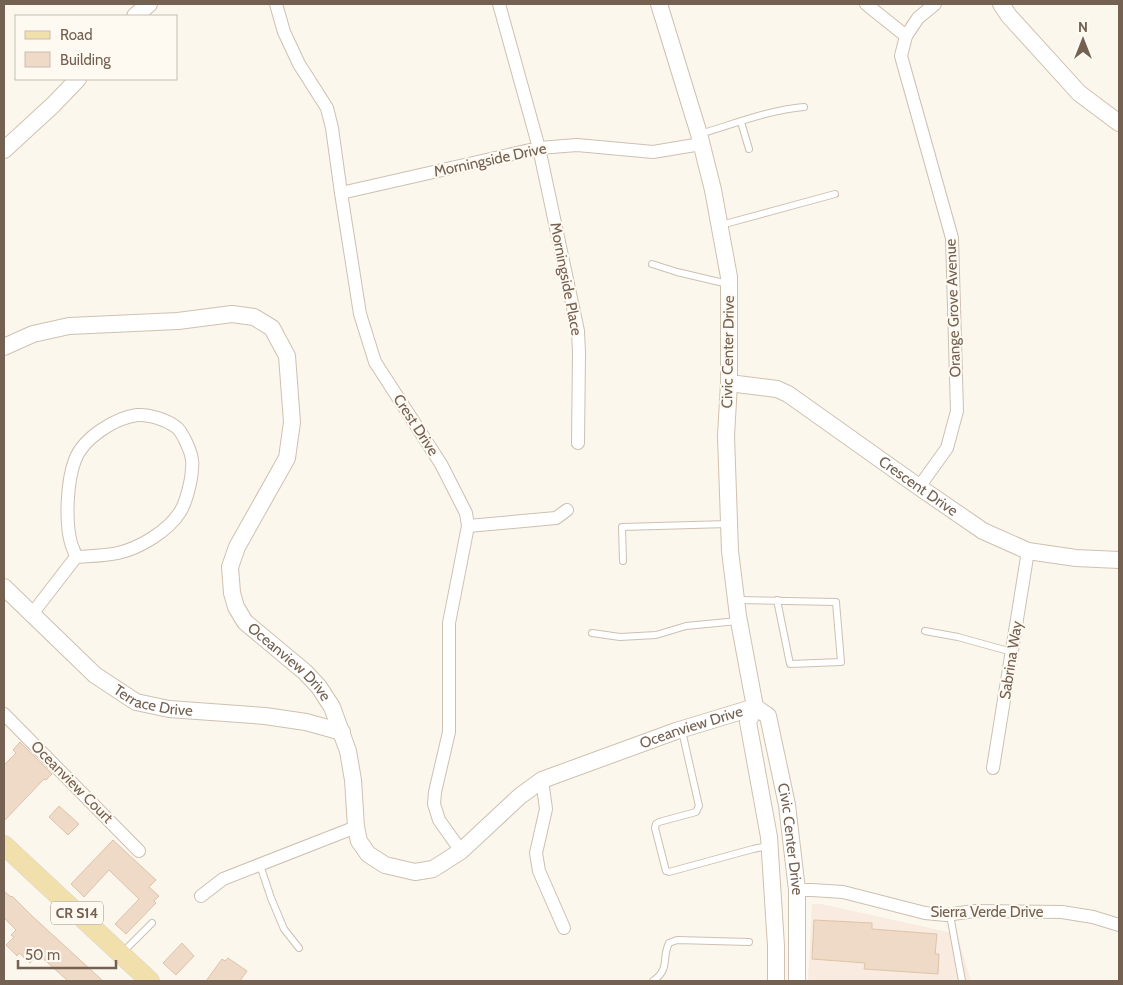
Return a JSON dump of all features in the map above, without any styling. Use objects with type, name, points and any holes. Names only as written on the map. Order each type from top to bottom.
[{"type":"main road","name":"CR S14","points":[[4,845],[150,981]]},
{"type":"main road","name":"CR S14","points":[[4,860],[132,981]]},
{"type":"street","points":[[136,15],[149,4]]},
{"type":"street","name":"Crest Drive","points":[[276,4],[284,32],[299,64],[327,108],[332,128],[360,314],[375,362],[441,464],[466,513],[468,526],[449,623],[449,732],[434,792],[434,804],[439,820],[461,851]]},
{"type":"street","name":"Morningside Place","points":[[499,4],[539,148],[578,331],[580,353],[578,443]]},
{"type":"street","name":"Civic Center Drive","points":[[658,4],[714,190],[729,277],[729,383],[726,436],[730,551],[739,621],[755,707],[748,722],[769,841],[776,946],[776,981]]},
{"type":"street","points":[[866,4],[906,36],[918,18],[934,4]]},
{"type":"street","points":[[1001,4],[1009,16],[1080,93],[1119,123]]},
{"type":"street","name":"Orange Grove Avenue","points":[[906,36],[901,56],[952,238],[957,411],[947,448],[919,488]]},
{"type":"street","points":[[4,150],[54,106],[77,80]]},
{"type":"street","name":"Morningside Drive","points":[[341,193],[539,148],[577,145],[653,152],[700,139]]},
{"type":"street","name":"Oceanview Drive","points":[[4,347],[33,334],[69,326],[178,321],[232,314],[254,317],[272,328],[287,356],[292,422],[287,458],[237,547],[230,567],[232,593],[236,607],[245,622],[304,672],[319,687],[332,708],[348,751],[359,841],[368,854],[385,865],[415,872],[433,868],[461,851],[520,796],[542,780],[681,729],[755,707]]},
{"type":"street","name":"Crescent Drive","points":[[729,383],[777,389],[788,394],[919,488],[983,531],[1028,551],[1076,558],[1119,560]]},
{"type":"street","points":[[32,614],[76,557],[118,553],[145,542],[164,530],[181,511],[192,475],[192,459],[179,428],[163,419],[138,415],[121,419],[103,428],[85,444],[75,459],[69,489],[68,528],[76,557]]},
{"type":"street","points":[[468,526],[556,518],[567,510]]},
{"type":"street","name":"Sabrina Way","points":[[993,768],[1028,551]]},
{"type":"street","name":"Terrace Drive","points":[[4,587],[95,675],[136,702],[170,709],[265,716],[306,722],[342,732]]},
{"type":"street","name":"Civic Center Drive","points":[[755,707],[768,716],[787,805],[796,890],[797,981]]},
{"type":"street","name":"Oceanview Court","points":[[4,714],[140,851]]},
{"type":"street","points":[[542,780],[546,809],[536,853],[539,871],[564,928]]},
{"type":"street","points":[[201,896],[223,879],[356,827]]},
{"type":"street","points":[[769,841],[777,852],[780,877],[784,883],[796,890]]},
{"type":"street","name":"Sierra Verde Drive","points":[[796,890],[843,892],[925,913],[950,915],[974,911],[1062,912],[1092,917],[1119,925]]},
{"type":"lane","points":[[700,139],[741,122],[790,108],[804,107]]},
{"type":"lane","points":[[741,122],[749,149]]},
{"type":"lane","points":[[720,225],[835,194]]},
{"type":"lane","points":[[652,264],[729,284]]},
{"type":"lane","points":[[623,561],[622,527],[729,524]]},
{"type":"lane","points":[[736,600],[777,600],[836,602],[841,662],[790,664],[777,600]]},
{"type":"lane","points":[[592,633],[620,637],[656,635],[686,626],[739,621]]},
{"type":"lane","points":[[925,631],[958,637],[1012,652]]},
{"type":"lane","points":[[681,729],[699,806],[696,812],[656,824],[655,828],[666,871],[669,872],[754,848],[769,841]]},
{"type":"lane","points":[[260,865],[284,929],[299,948]]},
{"type":"lane","points":[[950,915],[962,981]]},
{"type":"lane","points":[[121,954],[152,923]]},
{"type":"lane","points":[[653,981],[662,973],[665,966],[668,943],[676,940],[749,942]]},
{"type":"shaded area","points":[[812,904],[821,904],[957,934],[971,981],[808,981]]},
{"type":"building","points":[[20,742],[52,774],[46,780],[44,779],[4,821],[4,765],[16,753],[13,750]]},
{"type":"building","points":[[59,806],[79,824],[68,835],[49,817]]},
{"type":"building","points":[[113,840],[156,880],[149,887],[159,896],[154,901],[156,903],[126,934],[115,924],[139,899],[109,870],[84,897],[71,884]]},
{"type":"building","points":[[4,891],[12,896],[103,981],[68,981],[38,954],[30,963],[19,953],[17,956],[6,945],[14,937],[11,935],[16,930],[4,918]]},
{"type":"building","points":[[814,920],[872,923],[872,929],[937,934],[935,954],[939,954],[938,974],[864,969],[865,963],[812,959]]},
{"type":"building","points":[[182,943],[194,956],[176,975],[163,963]]},
{"type":"building","points":[[228,958],[247,971],[240,981],[206,981],[222,959],[225,961]]}]
